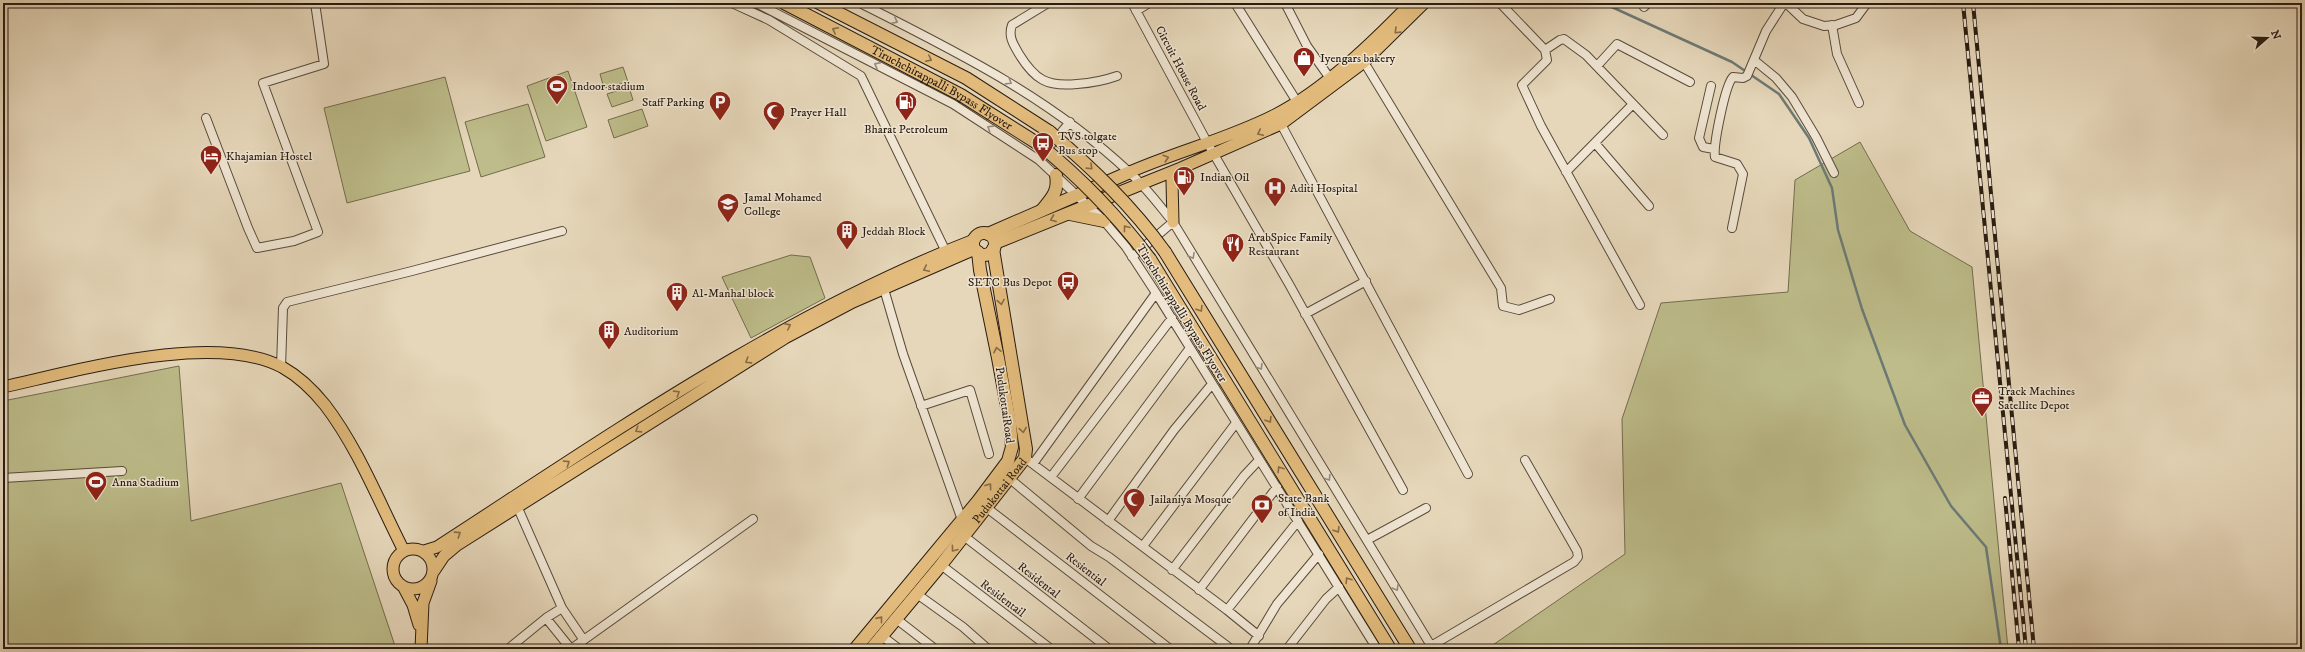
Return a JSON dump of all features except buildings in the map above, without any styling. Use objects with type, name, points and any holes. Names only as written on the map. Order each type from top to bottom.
[{"type":"highway","name":"Tiruchchirappalli Bypass Flyover","points":[[784,3],[961,95],[1040,144],[1077,175],[1120,219],[1150,259],[1390,649]]},
{"type":"highway","name":"Tiruchchirappalli Bypass Flyover","points":[[819,3],[966,78],[1050,132],[1089,165],[1132,209],[1165,252],[1410,649]]},
{"type":"highway","points":[[992,242],[981,233],[976,247],[985,254],[992,242],[1038,214],[1130,172]]},
{"type":"highway","points":[[1038,214],[1055,195],[1058,185],[1056,175]]},
{"type":"highway","points":[[1018,227],[1069,213],[1141,184]]},
{"type":"highway","points":[[1069,213],[1104,221]]},
{"type":"highway","name":"Pudukottai Road","points":[[871,649],[895,618],[941,565],[960,528],[987,508],[1010,479],[1029,461],[992,242]]},
{"type":"highway","name":"PudukottaiRoad","points":[[855,649],[960,528],[1008,460],[1012,447],[998,358],[976,247]]},
{"type":"main road","points":[[1141,184],[1215,154],[1281,124],[1329,77],[1411,3]]},
{"type":"main road","points":[[1130,172],[1155,161],[1208,144],[1299,105],[1364,62],[1424,3]]},
{"type":"main road","points":[[1173,222],[1172,181],[1181,168]]},
{"type":"main road","points":[[424,551],[437,547],[596,450],[852,299],[948,255],[976,247]]},
{"type":"main road","points":[[852,299],[884,289],[948,255]]},
{"type":"main road","points":[[3,387],[126,361],[170,354],[215,353],[246,356],[281,367],[303,381],[324,404],[344,434],[404,550]]},
{"type":"main road","points":[[404,588],[414,590],[423,588],[444,556],[457,545],[517,506],[596,450]]},
{"type":"main road","points":[[421,633],[413,605],[404,588],[395,580],[392,570],[398,555],[404,550],[414,548],[424,551],[432,560],[432,576],[423,603],[421,649]]},
{"type":"street","points":[[206,118],[248,228],[258,248],[294,241],[318,232],[263,84],[324,64],[315,3]]},
{"type":"street","points":[[732,3],[769,20],[861,76],[948,255]]},
{"type":"street","points":[[756,3],[953,104],[1039,160],[1090,205],[1132,257],[1156,292],[1377,649]]},
{"type":"street","points":[[860,3],[979,63],[1070,122],[1130,172],[1141,184],[1173,222],[1432,647],[1535,586],[1578,557],[1578,551],[1525,460]]},
{"type":"street","points":[[1048,3],[1012,25],[1010,38],[1026,64],[1047,83],[1058,86],[1101,82],[1117,76]]},
{"type":"street","name":"Circuit House Road","points":[[1132,3],[1208,144],[1403,490]]},
{"type":"street","points":[[1136,11],[1149,3]]},
{"type":"street","points":[[1235,3],[1299,105]]},
{"type":"street","points":[[1285,3],[1307,46],[1329,77]]},
{"type":"street","points":[[1500,3],[1545,50],[1547,60],[1545,64],[1522,84],[1566,172],[1640,305]]},
{"type":"street","points":[[1732,228],[1743,174],[1737,164],[1715,157],[1714,149],[1720,125],[1722,107],[1729,82],[1733,77],[1743,78],[1747,76],[1766,31],[1785,3],[1804,19],[1824,26],[1856,18],[1867,3]]},
{"type":"street","points":[[1832,25],[1837,54],[1859,103]]},
{"type":"street","points":[[1545,50],[1560,40],[1564,40],[1586,55],[1663,135]]},
{"type":"street","points":[[1596,66],[1617,44],[1690,82]]},
{"type":"street","points":[[1364,62],[1501,288],[1503,306],[1519,310],[1550,299]]},
{"type":"street","points":[[1753,63],[1776,78],[1792,97],[1816,137],[1834,173]]},
{"type":"street","points":[[1711,86],[1699,138],[1703,147],[1714,149]]},
{"type":"street","points":[[1566,172],[1633,104]]},
{"type":"street","points":[[1039,160],[1070,122]]},
{"type":"street","points":[[1281,124],[1468,474]]},
{"type":"street","points":[[1595,143],[1649,206]]},
{"type":"street","points":[[1132,257],[1173,222]]},
{"type":"street","points":[[281,367],[282,308],[287,302],[412,271],[562,231]]},
{"type":"street","points":[[1305,314],[1366,281]]},
{"type":"street","points":[[884,289],[960,528]]},
{"type":"street","points":[[1156,292],[1029,461],[1143,546],[1259,636]]},
{"type":"street","points":[[1051,477],[1172,318]]},
{"type":"street","points":[[1078,499],[1190,348]]},
{"type":"street","points":[[1108,521],[1174,430],[1212,384]]},
{"type":"street","points":[[921,406],[970,390],[989,454]]},
{"type":"street","points":[[1143,546],[1236,423]]},
{"type":"street","points":[[1172,570],[1244,476],[1259,460]]},
{"type":"street","points":[[3,478],[122,471]]},
{"type":"street","points":[[1010,479],[1091,546],[1109,557],[1231,649]]},
{"type":"street","points":[[1199,590],[1277,487]]},
{"type":"street","points":[[517,506],[562,608],[583,639]]},
{"type":"street","name":"Resiential","points":[[987,508],[1170,649]]},
{"type":"street","points":[[1367,540],[1426,508]]},
{"type":"street","points":[[546,618],[571,649],[583,639],[754,519]]},
{"type":"street","points":[[1227,610],[1298,521]]},
{"type":"street","name":"Residental","points":[[960,528],[1109,649]]},
{"type":"street","points":[[1250,649],[1277,604],[1319,554]]},
{"type":"street","name":"Residentail","points":[[941,565],[1051,649]]},
{"type":"street","points":[[1287,649],[1326,599],[1339,587]]},
{"type":"street","points":[[916,594],[963,627],[988,649]]},
{"type":"street","points":[[508,649],[546,618],[562,608]]},
{"type":"street","points":[[895,618],[935,649]]},
{"type":"street","points":[[882,636],[899,649]]},
{"type":"shaded area","points":[[623,67],[628,82],[604,88],[600,74]]},
{"type":"shaded area","name":"Indoor stadium","points":[[568,71],[587,127],[546,141],[527,86]]},
{"type":"shaded area","points":[[445,77],[470,171],[347,203],[324,108]]},
{"type":"shaded area","points":[[629,87],[633,100],[612,107],[607,94]]},
{"type":"shaded area","points":[[528,104],[545,157],[481,177],[465,122]]},
{"type":"shaded area","points":[[642,109],[648,126],[614,138],[608,120]]},
{"type":"shaded area","points":[[1860,142],[1910,231],[1972,267],[2008,649],[1487,649],[1625,554],[1622,419],[1661,303],[1788,292],[1795,180]]},
{"type":"shaded area","points":[[791,255],[810,257],[825,298],[751,338],[722,277]]},
{"type":"shaded area","name":"Anna Stadium","points":[[179,366],[191,521],[341,483],[396,649],[3,649],[3,401]]},
{"type":"waterway","points":[[1603,3],[1732,62],[1779,94],[1809,138],[1832,188],[1838,230],[1862,309],[1905,425],[1951,506],[1986,547],[2001,649]]},
{"type":"railway","points":[[1963,3],[2026,649]]},
{"type":"railway","points":[[1973,3],[2034,649]]},
{"type":"railway","points":[[2005,498],[2019,649]]},
{"type":"place","name":"Iyengars bakery","points":[[1304,78]]},
{"type":"place","name":"Indoor stadium","points":[[557,106]]},
{"type":"place","name":"Staff Parking","points":[[720,122]]},
{"type":"place","name":"Bharat Petroleum","points":[[906,122]]},
{"type":"place","name":"Prayer Hall","points":[[774,132]]},
{"type":"place","name":"TVS tolgate Bus stop","points":[[1043,162]]},
{"type":"place","name":"Khajamian Hostel","points":[[211,176]]},
{"type":"place","name":"Indian Oil","points":[[1184,196]]},
{"type":"place","name":"Aditi Hospital","points":[[1275,208]]},
{"type":"place","name":"Jamal Mohamed College","points":[[728,224]]},
{"type":"place","name":"Jeddah Block","points":[[847,250]]},
{"type":"place","name":"ArabSpice Family Restaurant","points":[[1233,264]]},
{"type":"place","name":"SETC Bus Depot","points":[[1068,302]]},
{"type":"place","name":"Al-Manhal block","points":[[677,312]]},
{"type":"place","name":"Auditorium","points":[[609,350]]},
{"type":"place","name":"Track Machines Satellite Depot","points":[[1982,418]]},
{"type":"place","name":"Anna Stadium","points":[[96,502]]},
{"type":"place","name":"Jailaniya Mosque","points":[[1134,518]]},
{"type":"place","name":"State Bank of India","points":[[1262,524]]}]
